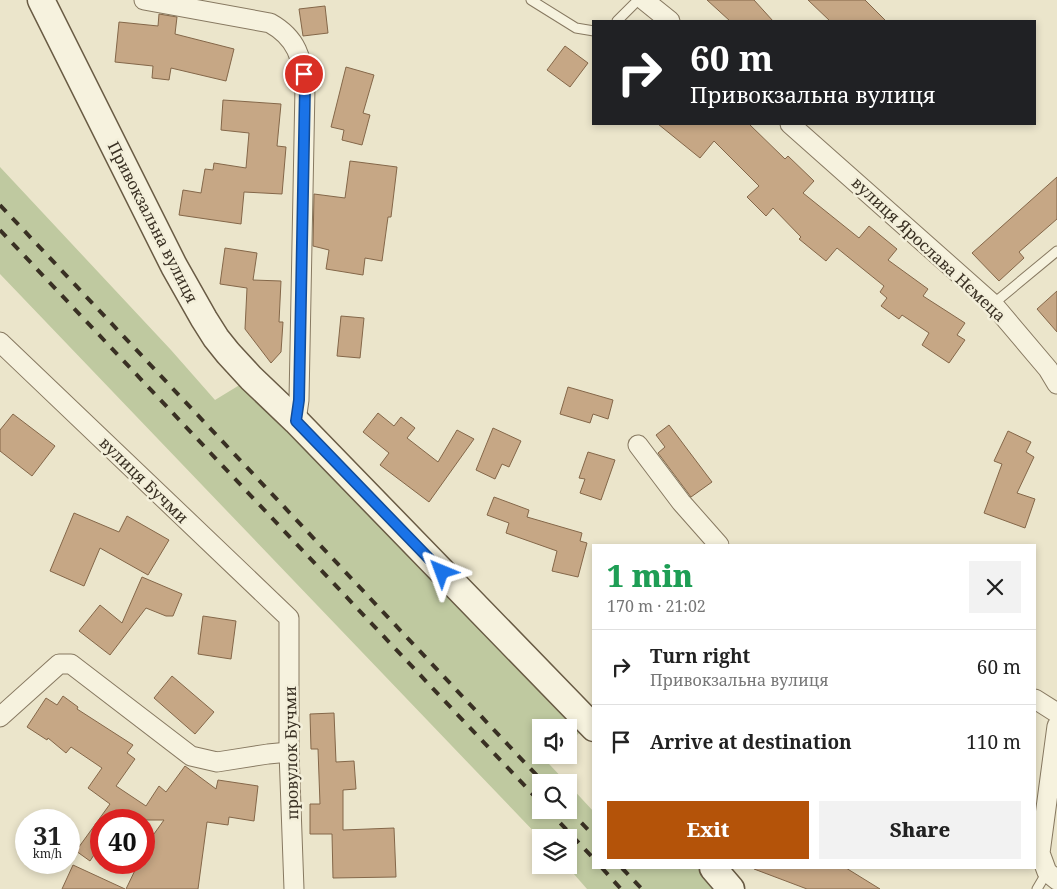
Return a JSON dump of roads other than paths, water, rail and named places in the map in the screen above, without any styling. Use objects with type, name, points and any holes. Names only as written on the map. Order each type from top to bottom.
[{"type":"street","name":"Привокзальна вулиця","points":[[41,0],[174,266],[204,320],[228,353],[592,726]]},
{"type":"street","points":[[144,0],[270,23],[281,29],[291,38],[297,50],[304,74],[305,87],[299,400],[296,421]]},
{"type":"street","points":[[644,0],[669,20]]},
{"type":"street","name":"вулиця Ярослава Нємеца","points":[[791,125],[993,304],[1048,369],[1057,384]]},
{"type":"street","name":"вулиця Бучми","points":[[0,342],[289,618]]},
{"type":"street","points":[[638,445],[680,502],[718,544]]},
{"type":"street","name":"провулок Бучми","points":[[289,618],[294,889]]},
{"type":"street","points":[[0,717],[59,664],[71,664],[192,756],[218,762],[290,752]]},
{"type":"street","points":[[1036,700],[1057,713]]},
{"type":"street","points":[[1052,876],[1040,853],[1039,828],[1057,726]]},
{"type":"street","points":[[714,869],[731,889]]},
{"type":"lane","points":[[531,0],[576,28],[592,31]]},
{"type":"lane","points":[[618,20],[638,0]]},
{"type":"lane","points":[[993,304],[1057,252]]},
{"type":"lane","points":[[1037,889],[1052,876]]},
{"type":"railway","points":[[0,205],[535,774]]},
{"type":"railway","points":[[0,230],[532,793]]},
{"type":"railway","points":[[577,818],[592,834]]},
{"type":"railway","points":[[556,819],[592,857]]},
{"type":"railway","points":[[603,869],[621,889]]},
{"type":"railway","points":[[623,869],[642,889]]}]
